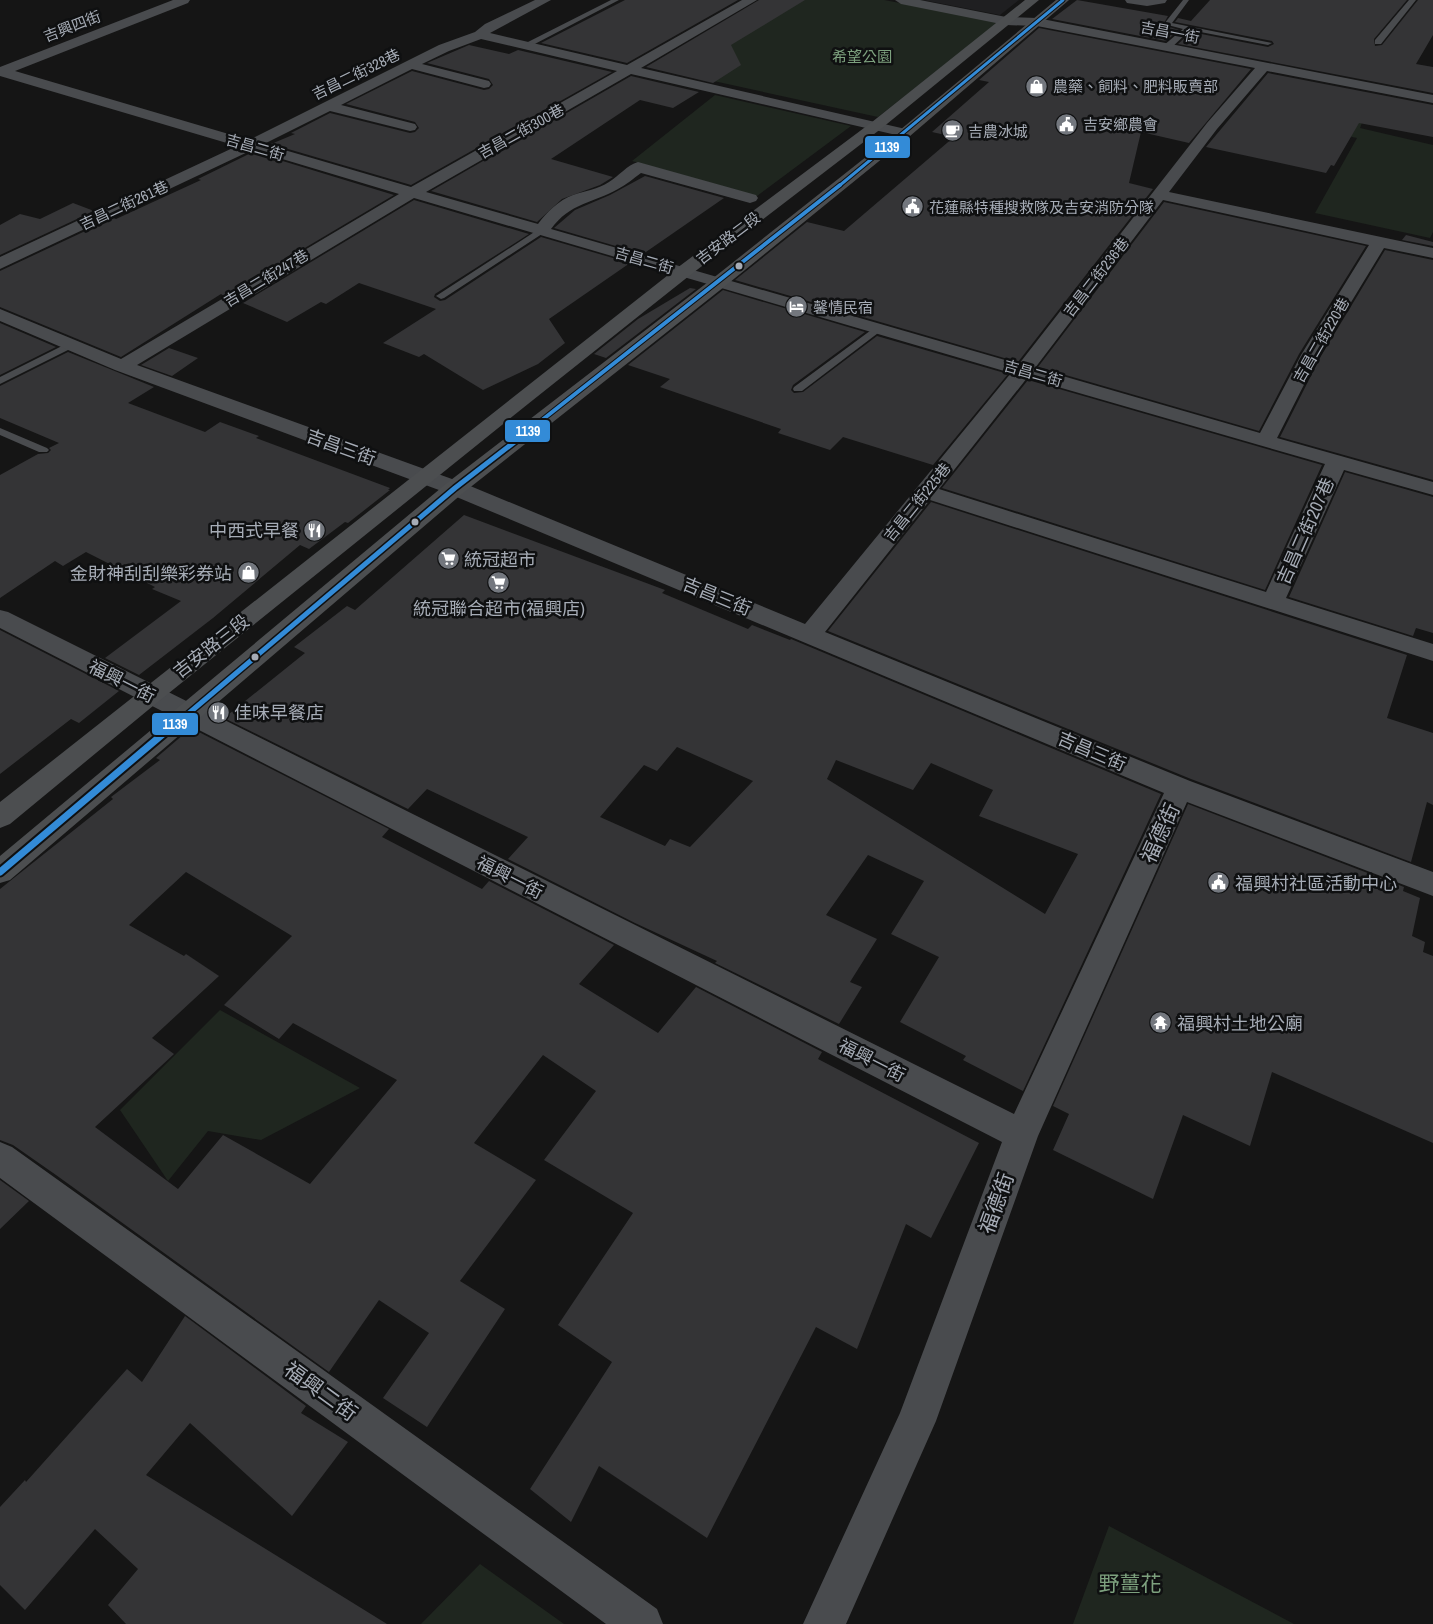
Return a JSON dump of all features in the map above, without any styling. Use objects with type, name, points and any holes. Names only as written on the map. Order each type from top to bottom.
[{"type":"main road","name":"吉安路二段","points":[[424,478],[683,272],[877,125],[1033,0]]},
{"type":"main road","name":"吉安路二段","points":[[455,488],[718,283],[905,132],[1063,0]]},
{"type":"main road","name":"吉安路三段","points":[[0,817],[150,695],[424,478]]},
{"type":"main road","name":"吉安路三段","points":[[0,872],[455,488]]},
{"type":"street","name":"吉興四街","points":[[0,71],[184,0]]},
{"type":"street","name":"吉昌二街328巷","points":[[248,146],[444,48],[480,35],[490,27],[545,0]]},
{"type":"street","name":"吉昌二街300巷","points":[[412,193],[751,0]]},
{"type":"street","name":"吉昌一街","points":[[901,0],[1006,21],[1037,22],[1433,99]]},
{"type":"street","points":[[1131,0],[1147,2],[1161,0]]},
{"type":"street","points":[[480,35],[905,132]]},
{"type":"street","points":[[410,65],[484,84]]},
{"type":"street","name":"吉昌二街236巷","points":[[1024,370],[1212,126],[1263,67]]},
{"type":"street","name":"吉昌二街","points":[[0,71],[248,146],[542,230],[718,283],[1433,488]]},
{"type":"street","points":[[328,106],[410,127]]},
{"type":"street","name":"吉昌二街261巷","points":[[0,264],[248,146]]},
{"type":"street","points":[[542,230],[553,215],[577,199],[592,196],[616,185],[638,167],[750,198]]},
{"type":"street","name":"吉昌二街247巷","points":[[122,366],[412,193]]},
{"type":"street","points":[[1160,195],[1433,253]]},
{"type":"street","name":"吉昌二街220巷","points":[[1266,440],[1310,356],[1380,241]]},
{"type":"street","name":"吉昌三街","points":[[0,314],[122,366],[455,488],[1180,788],[1433,884]]},
{"type":"street","name":"吉昌二街225巷","points":[[810,634],[1024,370]]},
{"type":"street","name":"吉昌二街207巷","points":[[1273,602],[1337,461]]},
{"type":"street","points":[[926,492],[1433,653]]},
{"type":"street","name":"福興一街","points":[[0,618],[186,714],[1021,1135]]},
{"type":"street","name":"福德街","points":[[824,1624],[917,1421],[1021,1135],[1180,788]]},
{"type":"street","name":"福興二街","points":[[0,1158],[642,1624]]},
{"type":"lane","points":[[526,45],[616,0]]},
{"type":"lane","points":[[1186,0],[1167,24],[1268,43]]},
{"type":"lane","points":[[1378,42],[1413,0]]},
{"type":"lane","points":[[1166,48],[1188,28]]},
{"type":"lane","points":[[440,296],[542,230]]},
{"type":"lane","points":[[798,389],[878,328]]},
{"type":"lane","points":[[0,381],[72,344]]},
{"type":"lane","points":[[0,431],[43,450]]},
{"type":"shaded area","points":[[923,0],[1019,0],[1000,15]]},
{"type":"green space","name":"希望公園","points":[[766,0],[884,0],[999,22],[878,117],[654,68]]},
{"type":"green space","points":[[715,95],[851,126],[757,196],[632,161]]},
{"type":"green space","points":[[1243,113],[1363,120],[1360,128],[1433,145],[1433,232],[1430,238],[1315,213],[1357,138]]},
{"type":"green space","points":[[220,1010],[360,1088],[261,1140],[208,1131],[168,1181],[120,1110]]},
{"type":"green space","name":"野薑花","points":[[1109,1526],[1294,1624],[1073,1624]]},
{"type":"green space","points":[[480,1564],[564,1624],[421,1624]]},
{"type":"building","points":[[625,0],[738,0],[627,63],[541,43]]},
{"type":"building","points":[[759,0],[805,0],[731,45],[741,65],[713,83],[646,67]]},
{"type":"building","points":[[1077,0],[1168,16],[1163,25],[1179,30],[1166,41],[1052,19]]},
{"type":"building","points":[[1210,0],[1407,0],[1374,39],[1375,46],[1382,45],[1418,0],[1433,0],[1433,35],[1416,64],[1433,67],[1433,93],[1178,44],[1191,32],[1268,47],[1274,44],[1272,41],[1175,22],[1178,18],[1191,21]]},
{"type":"building","points":[[1039,28],[1251,69],[1189,143],[1141,132],[1129,183],[1153,189],[1018,362],[735,280],[807,222],[844,231],[954,137],[932,132],[989,82],[979,80]]},
{"type":"building","points":[[469,45],[509,54],[518,50],[612,72],[411,185],[271,144],[295,134],[291,133],[330,113],[410,133],[415,132],[419,128],[415,122],[346,104],[412,71],[484,90],[489,89],[493,85],[489,79],[427,63]]},
{"type":"building","points":[[1268,73],[1433,105],[1433,137],[1359,123],[1334,166],[1331,165],[1326,173],[1206,147]]},
{"type":"building","points":[[631,76],[699,92],[673,108],[640,100],[551,159],[613,177],[600,185],[562,199],[537,222],[431,191]]},
{"type":"building","points":[[253,152],[394,195],[224,296],[221,294],[121,357],[0,307],[0,271],[113,218],[116,219],[201,180],[198,179]]},
{"type":"building","points":[[645,176],[724,198],[643,254],[554,228],[575,210],[610,195]]},
{"type":"building","points":[[414,200],[529,234],[435,294],[434,297],[440,301],[445,300],[541,237],[630,263],[549,319],[565,343],[538,364],[483,390],[424,354],[419,357],[383,343],[436,309],[359,283],[326,304],[321,302],[287,322],[243,303]]},
{"type":"building","points":[[1164,202],[1366,246],[1299,354],[1259,431],[1038,367]]},
{"type":"building","points":[[73,203],[94,211],[0,255],[0,225],[20,214],[40,219]]},
{"type":"building","points":[[1406,235],[1433,242],[1433,246],[1402,240]]},
{"type":"building","points":[[1385,250],[1433,260],[1433,480],[1280,437],[1321,356]]},
{"type":"building","points":[[690,288],[696,289],[606,358],[594,354],[638,319]]},
{"type":"building","points":[[723,290],[865,332],[793,385],[791,390],[794,393],[803,392],[877,336],[1008,374],[933,465],[843,437],[830,450],[778,433],[781,429],[660,387],[670,379],[628,365]]},
{"type":"building","points":[[0,323],[56,347],[0,375]]},
{"type":"building","points":[[169,348],[198,358],[172,376],[141,365]]},
{"type":"building","points":[[68,352],[154,387],[128,403],[205,432],[220,422],[259,436],[256,438],[390,488],[388,490],[390,490],[348,523],[345,522],[309,549],[300,545],[213,618],[139,675],[105,658],[181,601],[152,589],[155,587],[86,552],[63,566],[55,561],[0,598],[0,475],[38,454],[48,453],[51,450],[49,448],[59,443],[0,418],[0,386]]},
{"type":"building","points":[[1028,380],[1322,465],[1265,590],[942,488]]},
{"type":"building","points":[[1345,472],[1433,497],[1433,633],[1416,628],[1413,636],[1289,597]]},
{"type":"building","points":[[931,502],[1407,655],[1387,718],[1433,733],[1433,805],[1427,802],[1411,862],[1191,779],[828,631]]},
{"type":"building","points":[[464,515],[665,590],[662,593],[748,629],[752,625],[791,639],[1161,794],[1023,1091],[963,1060],[966,1056],[900,1022],[939,957],[891,934],[924,881],[868,855],[826,915],[877,939],[850,982],[862,987],[839,1024],[715,963],[717,961],[635,923],[508,859],[528,837],[427,789],[408,809],[224,718],[305,653],[294,647],[347,606],[355,610]],"holes":[[[677,747],[753,781],[690,847],[670,839],[665,846],[600,817],[644,765],[657,771]],[[836,760],[913,790],[931,763],[993,790],[979,816],[1078,854],[1045,914],[827,779]]]},
{"type":"building","points":[[0,630],[119,691],[79,723],[71,719],[0,774]]},
{"type":"building","points":[[191,728],[389,829],[382,837],[482,889],[489,881],[614,945],[579,984],[658,1033],[696,987],[822,1052],[818,1059],[979,1143],[931,1238],[906,1224],[857,1349],[816,1327],[707,1538],[599,1466],[571,1522],[530,1489],[612,1362],[558,1325],[633,1213],[544,1160],[596,1091],[543,1055],[474,1143],[536,1180],[460,1281],[505,1309],[427,1427],[383,1398],[429,1333],[379,1300],[329,1372],[56,1175],[13,1145],[0,1140],[0,889],[113,799],[111,797],[160,760],[156,758]],"holes":[[[186,872],[292,936],[224,1005],[279,1039],[293,1023],[397,1080],[310,1184],[223,1135],[178,1189],[95,1127],[174,1054],[152,1038],[219,976],[186,954],[184,956],[129,925]]]},
{"type":"building","points":[[1188,804],[1404,887],[1403,891],[1420,898],[1412,936],[1425,942],[1423,952],[1433,956],[1433,1143],[1272,1072],[1250,1146],[1183,1115],[1153,1199],[1053,1150],[1069,1114],[1053,1106]]},
{"type":"building","points":[[0,1180],[29,1201],[0,1229]]},
{"type":"building","points":[[185,1316],[306,1406],[301,1413],[348,1442],[292,1516],[190,1423],[146,1475],[387,1624],[126,1624],[108,1605],[138,1569],[95,1529],[25,1610],[0,1585],[0,1507],[25,1480],[26,1482],[127,1369],[142,1382]]},
{"type":"transit line","name":"1139","points":[[0,872],[455,488],[718,283],[905,133],[1063,0]]},
{"type":"place","name":"農藥、飼料、肥料販賣部","points":[[1037,86]]},
{"type":"place","name":"吉安鄉農會","points":[[1067,124]]},
{"type":"place","name":"吉農冰城","points":[[952,131]]},
{"type":"place","name":"花蓮縣特種搜救隊及吉安消防分隊","points":[[913,207]]},
{"type":"place","name":"馨情民宿","points":[[797,307]]},
{"type":"place","name":"中西式早餐","points":[[315,530]]},
{"type":"place","name":"統冠超市","points":[[448,559]]},
{"type":"place","name":"金財神刮刮樂彩券站","points":[[248,573]]},
{"type":"place","name":"統冠聯合超市(福興店)","points":[[499,583]]},
{"type":"place","name":"佳味早餐店","points":[[218,712]]},
{"type":"place","name":"福興村社區活動中心","points":[[1219,883]]},
{"type":"place","name":"福興村土地公廟","points":[[1161,1023]]}]
